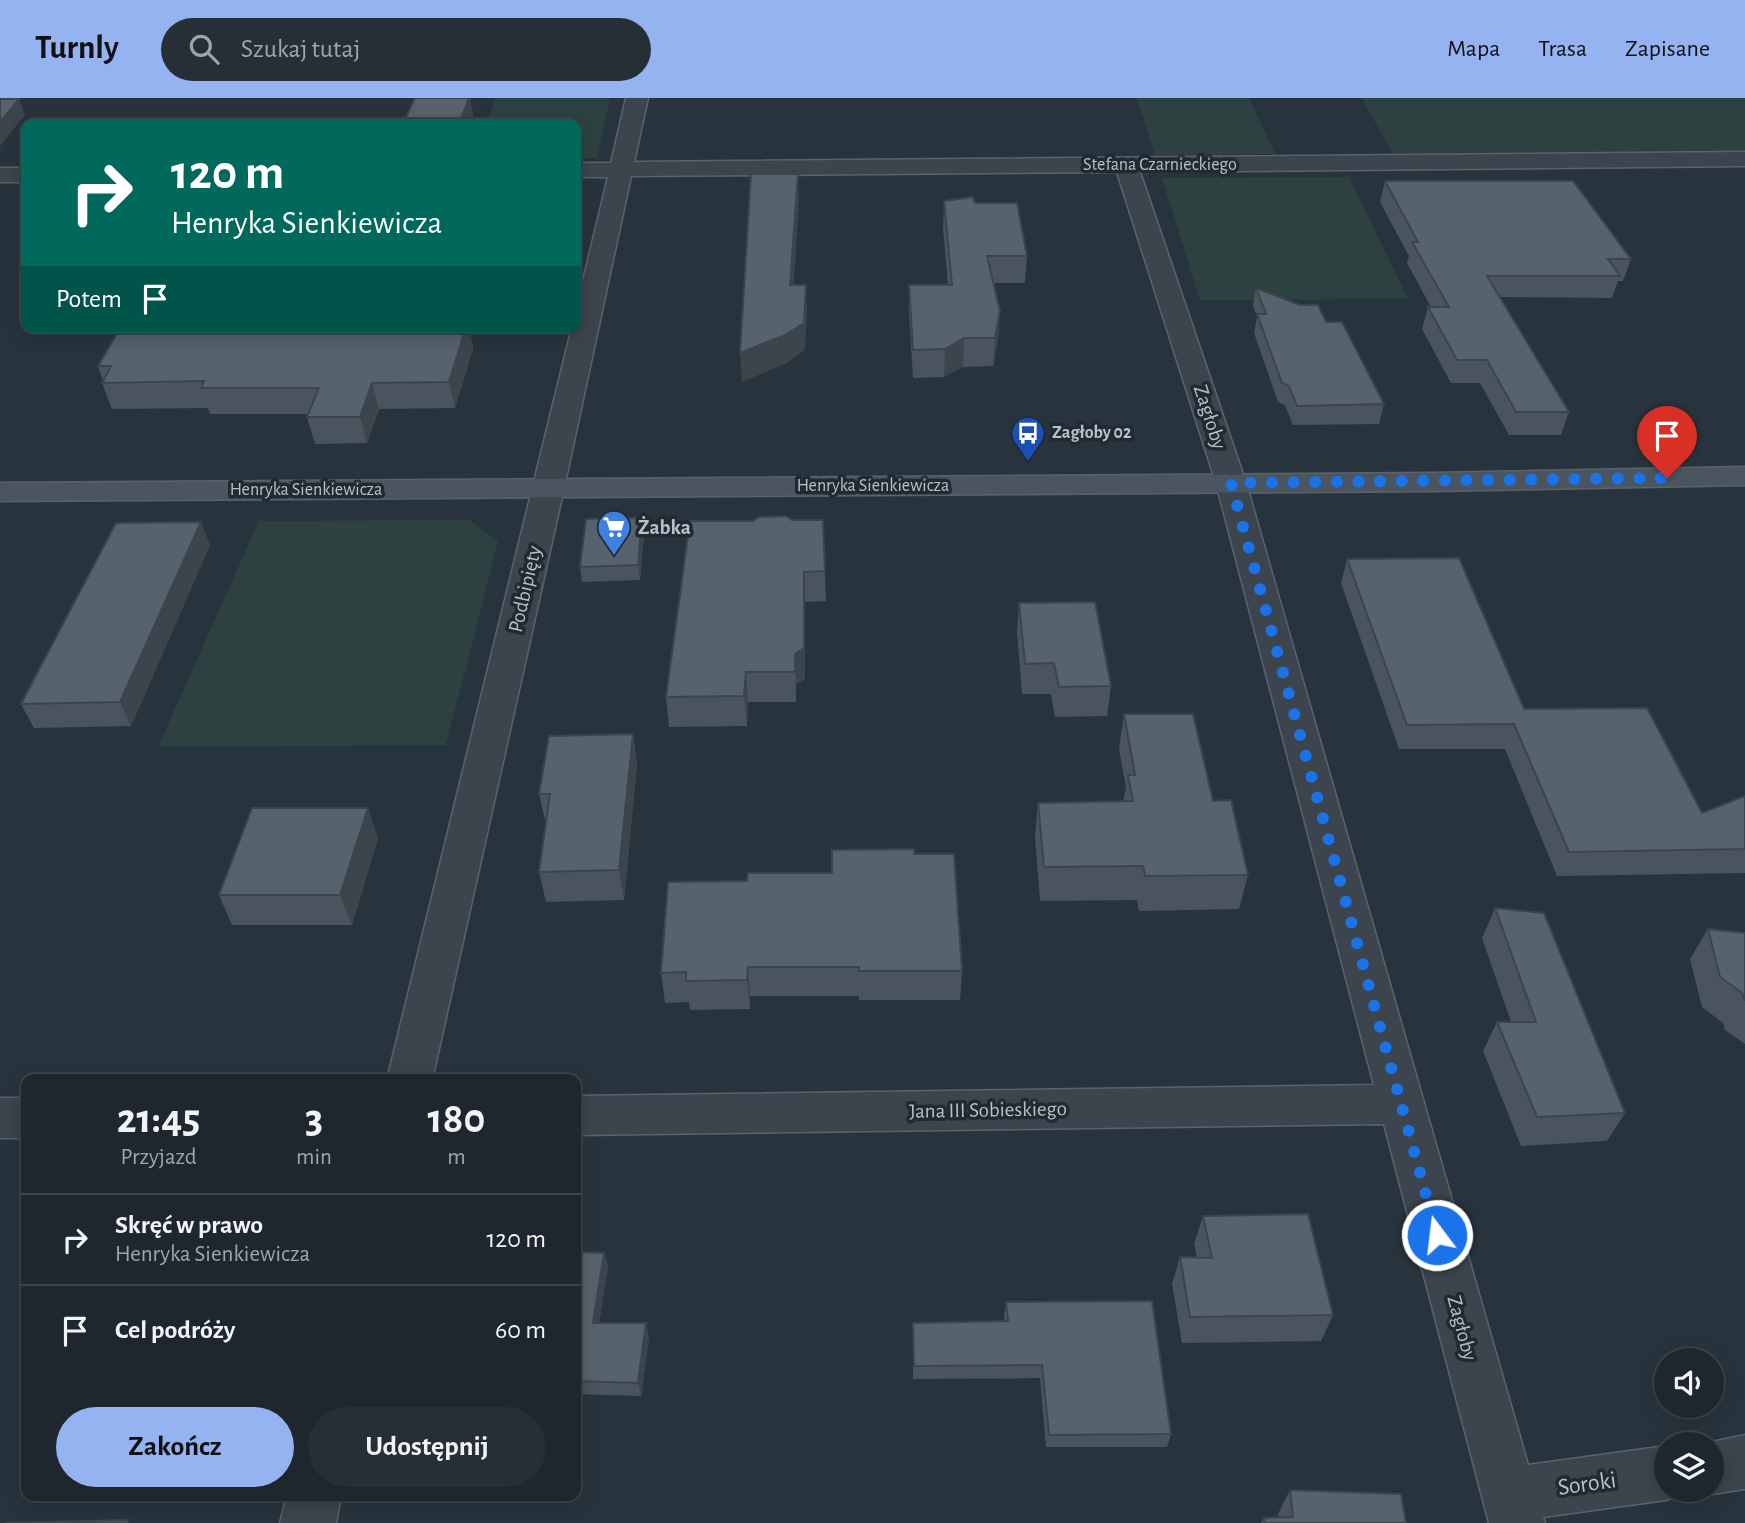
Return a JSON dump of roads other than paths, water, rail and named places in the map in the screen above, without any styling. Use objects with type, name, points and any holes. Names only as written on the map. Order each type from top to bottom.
[{"type":"street","name":"Podbipięty","points":[[410,1074],[549,488],[637,98]]},
{"type":"street","name":"Stefana Czarnieckiego","points":[[581,170],[1745,159]]},
{"type":"street","name":"Zagłoby","points":[[1126,165],[1231,483],[1512,1509]]},
{"type":"street","points":[[0,175],[21,175]]},
{"type":"street","name":"Henryka Sienkiewicza","points":[[0,492],[1745,477]]},
{"type":"street","name":"Jana III Sobieskiego","points":[[581,1116],[1401,1104]]},
{"type":"street","points":[[0,1118],[21,1118]]},
{"type":"street","points":[[1724,1465],[1745,1462]]},
{"type":"street","name":"Soroki","points":[[1512,1509],[1654,1476]]},
{"type":"street","points":[[308,1523],[313,1501]]},
{"type":"place","name":"Zagłoby 02","points":[[1028,463]]},
{"type":"place","name":"Żabka","points":[[614,557]]}]
